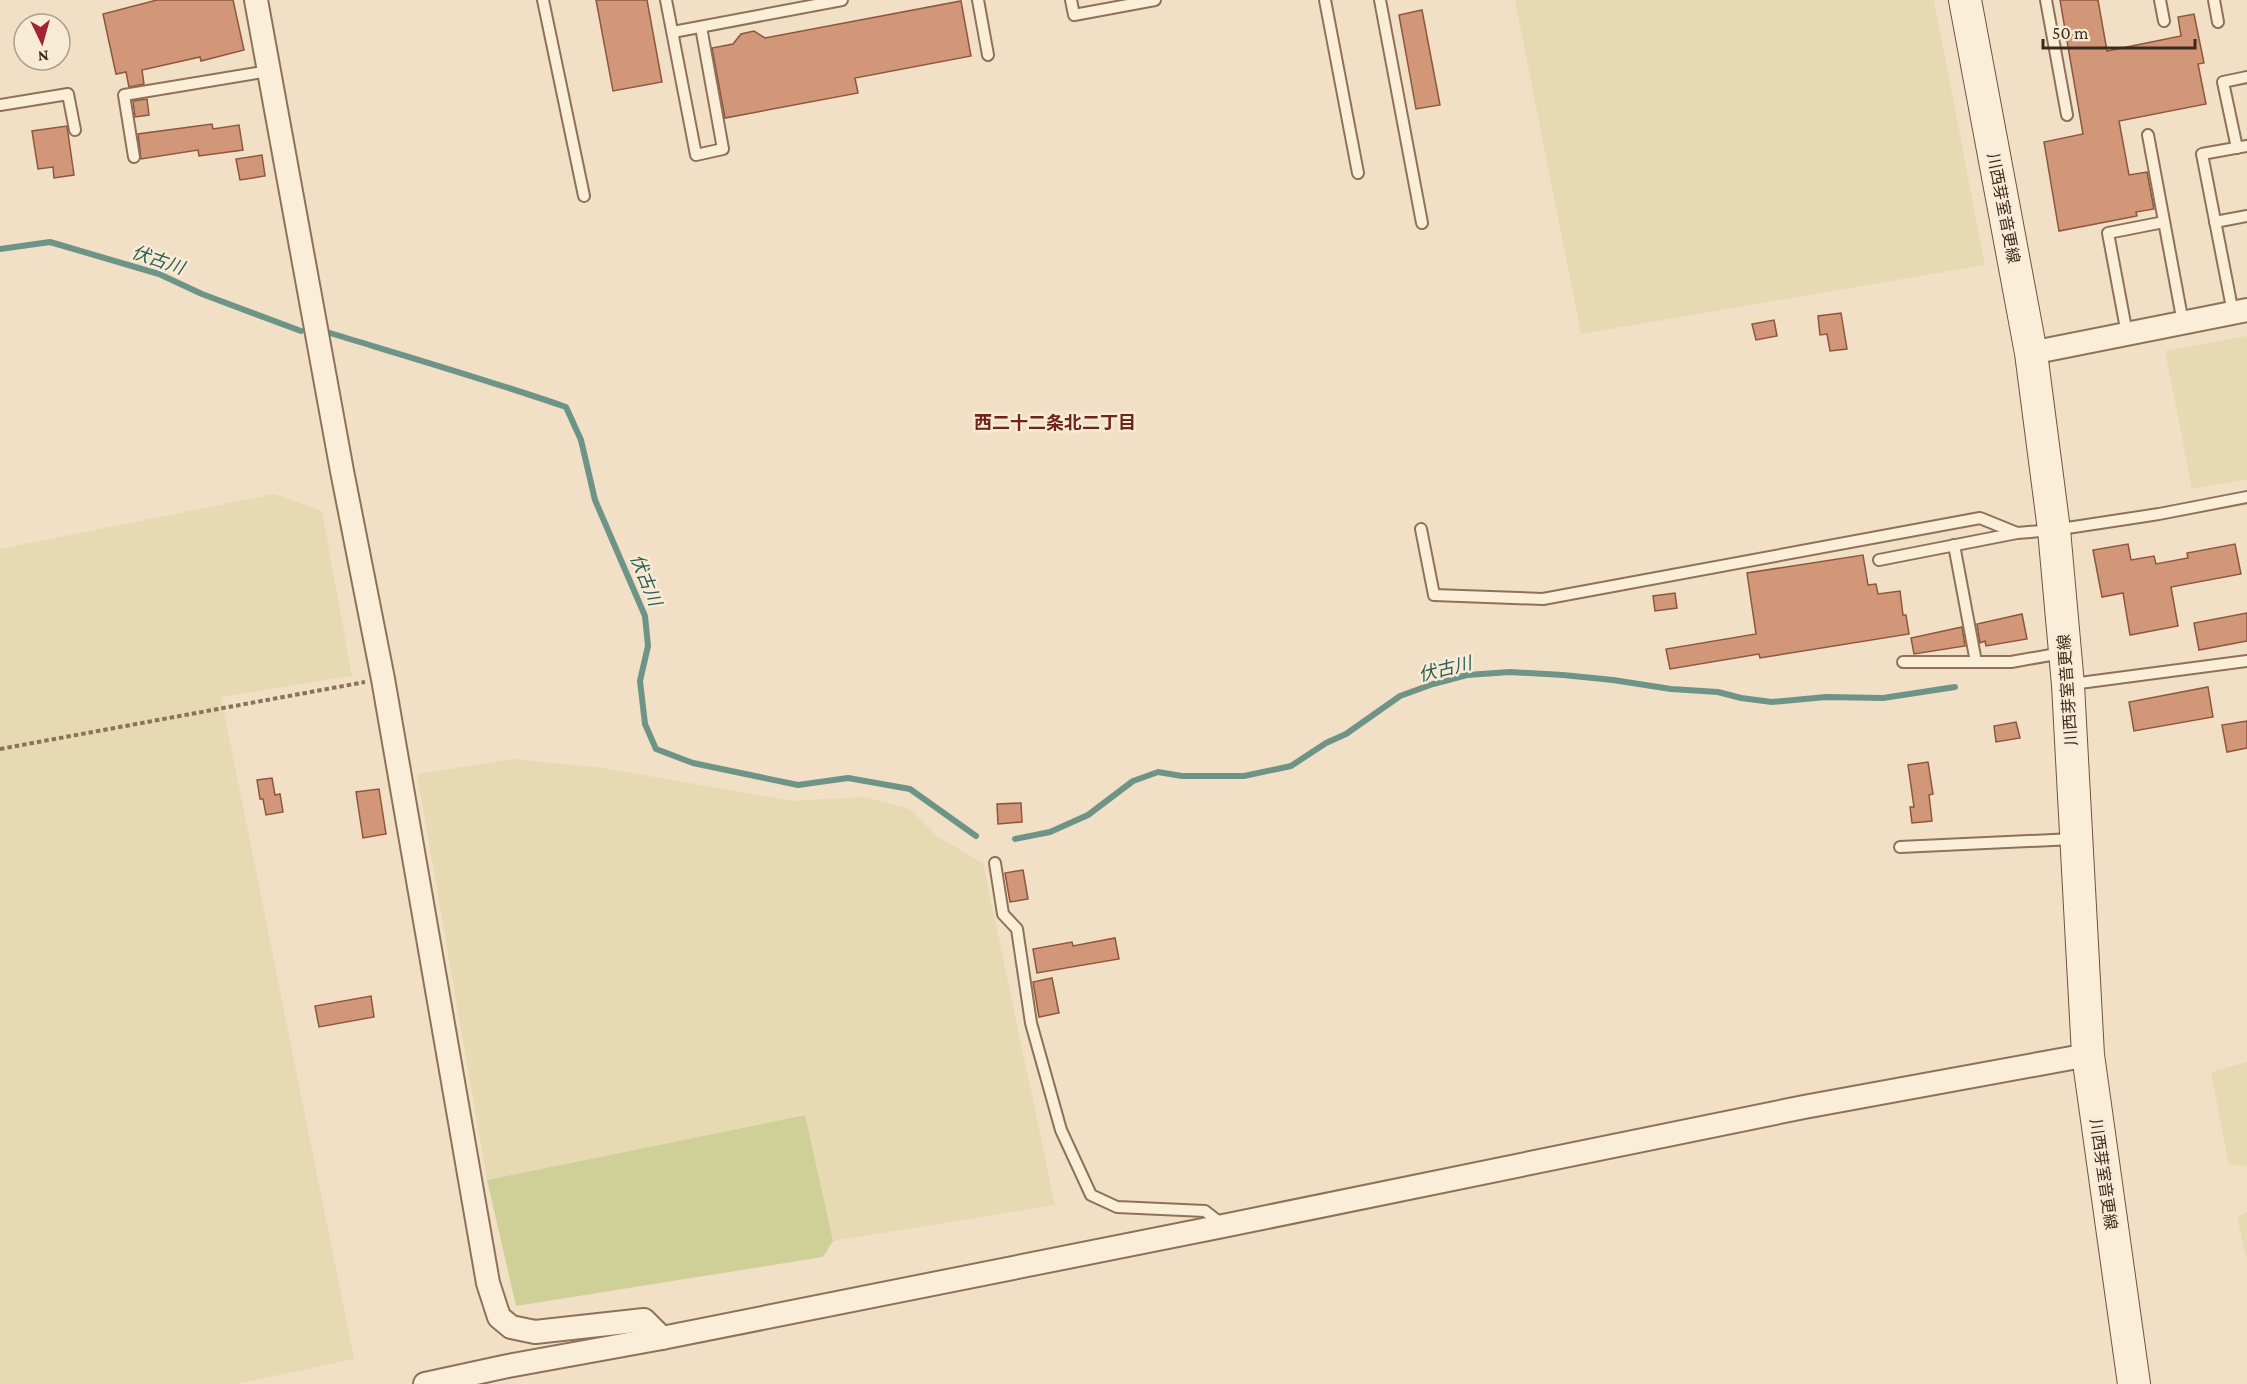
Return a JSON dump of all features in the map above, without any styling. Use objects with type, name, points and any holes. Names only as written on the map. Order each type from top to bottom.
[{"type":"main road","name":"川西芽室音更線","points":[[1965,0],[2031,353],[2054,530],[2066,652],[2088,1055],[2134,1384]]},
{"type":"street","points":[[256,0],[340,459],[383,679],[488,1283],[499,1317],[511,1327],[535,1332],[644,1320],[662,1338]]},
{"type":"street","points":[[2031,353],[2240,311]]},
{"type":"street","points":[[425,1384],[1223,1226],[1804,1107],[2088,1055]]},
{"type":"lane","points":[[543,0],[584,196]]},
{"type":"lane","points":[[666,0],[696,155],[723,149],[702,27]]},
{"type":"lane","points":[[673,33],[842,0]]},
{"type":"lane","points":[[978,0],[988,55]]},
{"type":"lane","points":[[1071,0],[1074,15],[1155,0]]},
{"type":"lane","points":[[1324,0],[1358,173]]},
{"type":"lane","points":[[1380,0],[1422,223]]},
{"type":"lane","points":[[2046,0],[2067,115]]},
{"type":"lane","points":[[2160,0],[2164,21]]},
{"type":"lane","points":[[2214,0],[2218,22]]},
{"type":"lane","points":[[134,157],[124,95],[269,71]]},
{"type":"lane","points":[[2240,311],[2215,222],[2202,154],[2242,147],[2223,82],[2247,77]]},
{"type":"lane","points":[[0,105],[68,93],[75,130]]},
{"type":"lane","points":[[2148,135],[2183,322]]},
{"type":"lane","points":[[2215,222],[2247,216]]},
{"type":"lane","points":[[2127,334],[2108,232],[2164,222]]},
{"type":"lane","points":[[1879,560],[2017,533],[2054,530],[2159,514],[2247,497]]},
{"type":"lane","points":[[1421,529],[1434,595],[1542,599],[1980,518],[2017,533]]},
{"type":"lane","points":[[1954,545],[1977,662]]},
{"type":"lane","points":[[1903,662],[2011,662],[2066,652]]},
{"type":"lane","points":[[2068,685],[2247,661]]},
{"type":"lane","points":[[1900,847],[2076,838]]},
{"type":"lane","points":[[996,863],[1004,914],[1017,929],[1031,1023],[1061,1130],[1091,1195],[1117,1207],[1205,1211],[1223,1226]]},
{"type":"path","points":[[0,749],[383,679]]},
{"type":"shaded area","points":[[1515,0],[1934,0],[1985,265],[1581,334]]},
{"type":"shaded area","points":[[2247,336],[2247,479],[2192,489],[2165,351]]},
{"type":"shaded area","points":[[274,494],[322,511],[352,676],[221,697],[354,1359],[236,1384],[0,1384],[0,549]]},
{"type":"shaded area","points":[[514,759],[603,768],[792,801],[865,797],[910,809],[938,837],[983,863],[1055,1205],[833,1241],[804,1115],[487,1180],[417,774]]},
{"type":"shaded area","points":[[2247,1062],[2247,1166],[2229,1165],[2211,1072]]},
{"type":"shaded area","points":[[2247,1212],[2247,1260],[2237,1217]]},
{"type":"green space","points":[[805,1115],[833,1241],[823,1257],[516,1306],[487,1180]]},
{"type":"building","points":[[157,0],[233,0],[244,50],[201,61],[200,57],[142,70],[144,84],[129,87],[126,72],[116,74],[103,14]]},
{"type":"building","points":[[596,0],[647,0],[662,82],[613,91]]},
{"type":"building","points":[[2060,0],[2098,0],[2107,51],[2181,36],[2178,17],[2194,14],[2204,63],[2198,64],[2206,104],[2119,121],[2129,175],[2147,172],[2154,209],[2136,212],[2137,216],[2059,231],[2044,142],[2083,134]]},
{"type":"building","points":[[961,1],[971,56],[855,78],[858,93],[725,118],[712,48],[733,44],[741,34],[754,31],[765,38]]},
{"type":"building","points":[[1422,10],[1440,105],[1416,109],[1399,15]]},
{"type":"building","points":[[147,99],[149,115],[135,117],[133,101]]},
{"type":"building","points":[[212,124],[213,129],[239,125],[243,150],[199,156],[198,150],[141,159],[138,134]]},
{"type":"building","points":[[67,126],[74,175],[54,178],[53,167],[38,169],[32,131]]},
{"type":"building","points":[[262,155],[265,176],[240,180],[236,159]]},
{"type":"building","points":[[1841,313],[1847,349],[1830,351],[1827,334],[1820,335],[1818,316]]},
{"type":"building","points":[[1774,320],[1777,336],[1756,340],[1752,324]]},
{"type":"building","points":[[2128,544],[2131,560],[2154,556],[2156,564],[2188,558],[2187,553],[2235,544],[2241,574],[2171,587],[2178,626],[2130,635],[2123,593],[2102,597],[2093,550]]},
{"type":"building","points":[[1863,555],[1868,585],[1876,584],[1878,594],[1900,591],[1903,615],[1906,615],[1909,634],[1760,658],[1759,654],[1670,669],[1666,649],[1756,634],[1747,573]]},
{"type":"building","points":[[1675,593],[1677,608],[1655,611],[1653,596]]},
{"type":"building","points":[[2247,613],[2247,641],[2199,650],[2194,623]]},
{"type":"building","points":[[2022,614],[2027,639],[1986,646],[1985,641],[1980,643],[1977,624]]},
{"type":"building","points":[[1962,627],[1965,646],[1914,654],[1911,638]]},
{"type":"building","points":[[2208,687],[2213,717],[2134,731],[2129,702]]},
{"type":"building","points":[[2247,721],[2247,748],[2227,752],[2222,725]]},
{"type":"building","points":[[2016,722],[2020,738],[1996,742],[1994,726]]},
{"type":"building","points":[[1928,762],[1933,794],[1929,795],[1932,821],[1912,823],[1910,807],[1914,807],[1908,765]]},
{"type":"building","points":[[272,778],[275,795],[280,794],[283,812],[266,815],[263,799],[260,799],[257,780]]},
{"type":"building","points":[[379,789],[386,834],[363,838],[356,792]]},
{"type":"building","points":[[1021,803],[1022,822],[998,824],[997,804]]},
{"type":"building","points":[[1023,870],[1028,899],[1010,902],[1005,873]]},
{"type":"building","points":[[1115,938],[1119,959],[1037,973],[1033,949],[1072,942],[1073,946]]},
{"type":"building","points":[[1052,978],[1059,1013],[1039,1017],[1033,982]]},
{"type":"building","points":[[371,996],[374,1017],[319,1027],[315,1006]]},
{"type":"waterway","name":"伏古川","points":[[0,249],[50,242],[159,274],[202,294],[301,331]]},
{"type":"waterway","name":"伏古川","points":[[330,333],[566,407],[581,440],[595,500],[645,616],[648,646],[640,681],[645,724],[656,749],[693,763],[798,785],[848,778],[910,789],[976,836]]},
{"type":"waterway","name":"伏古川","points":[[1015,839],[1050,832],[1088,815],[1133,781],[1158,772],[1182,776],[1244,776],[1291,766],[1326,743],[1346,734],[1400,696],[1467,675],[1510,672],[1563,675],[1671,689],[1718,692],[1772,702],[1826,697],[1883,698],[1955,687]]},
{"type":"district","name":"西二十二条北二丁目","points":[[1055,423]]}]
